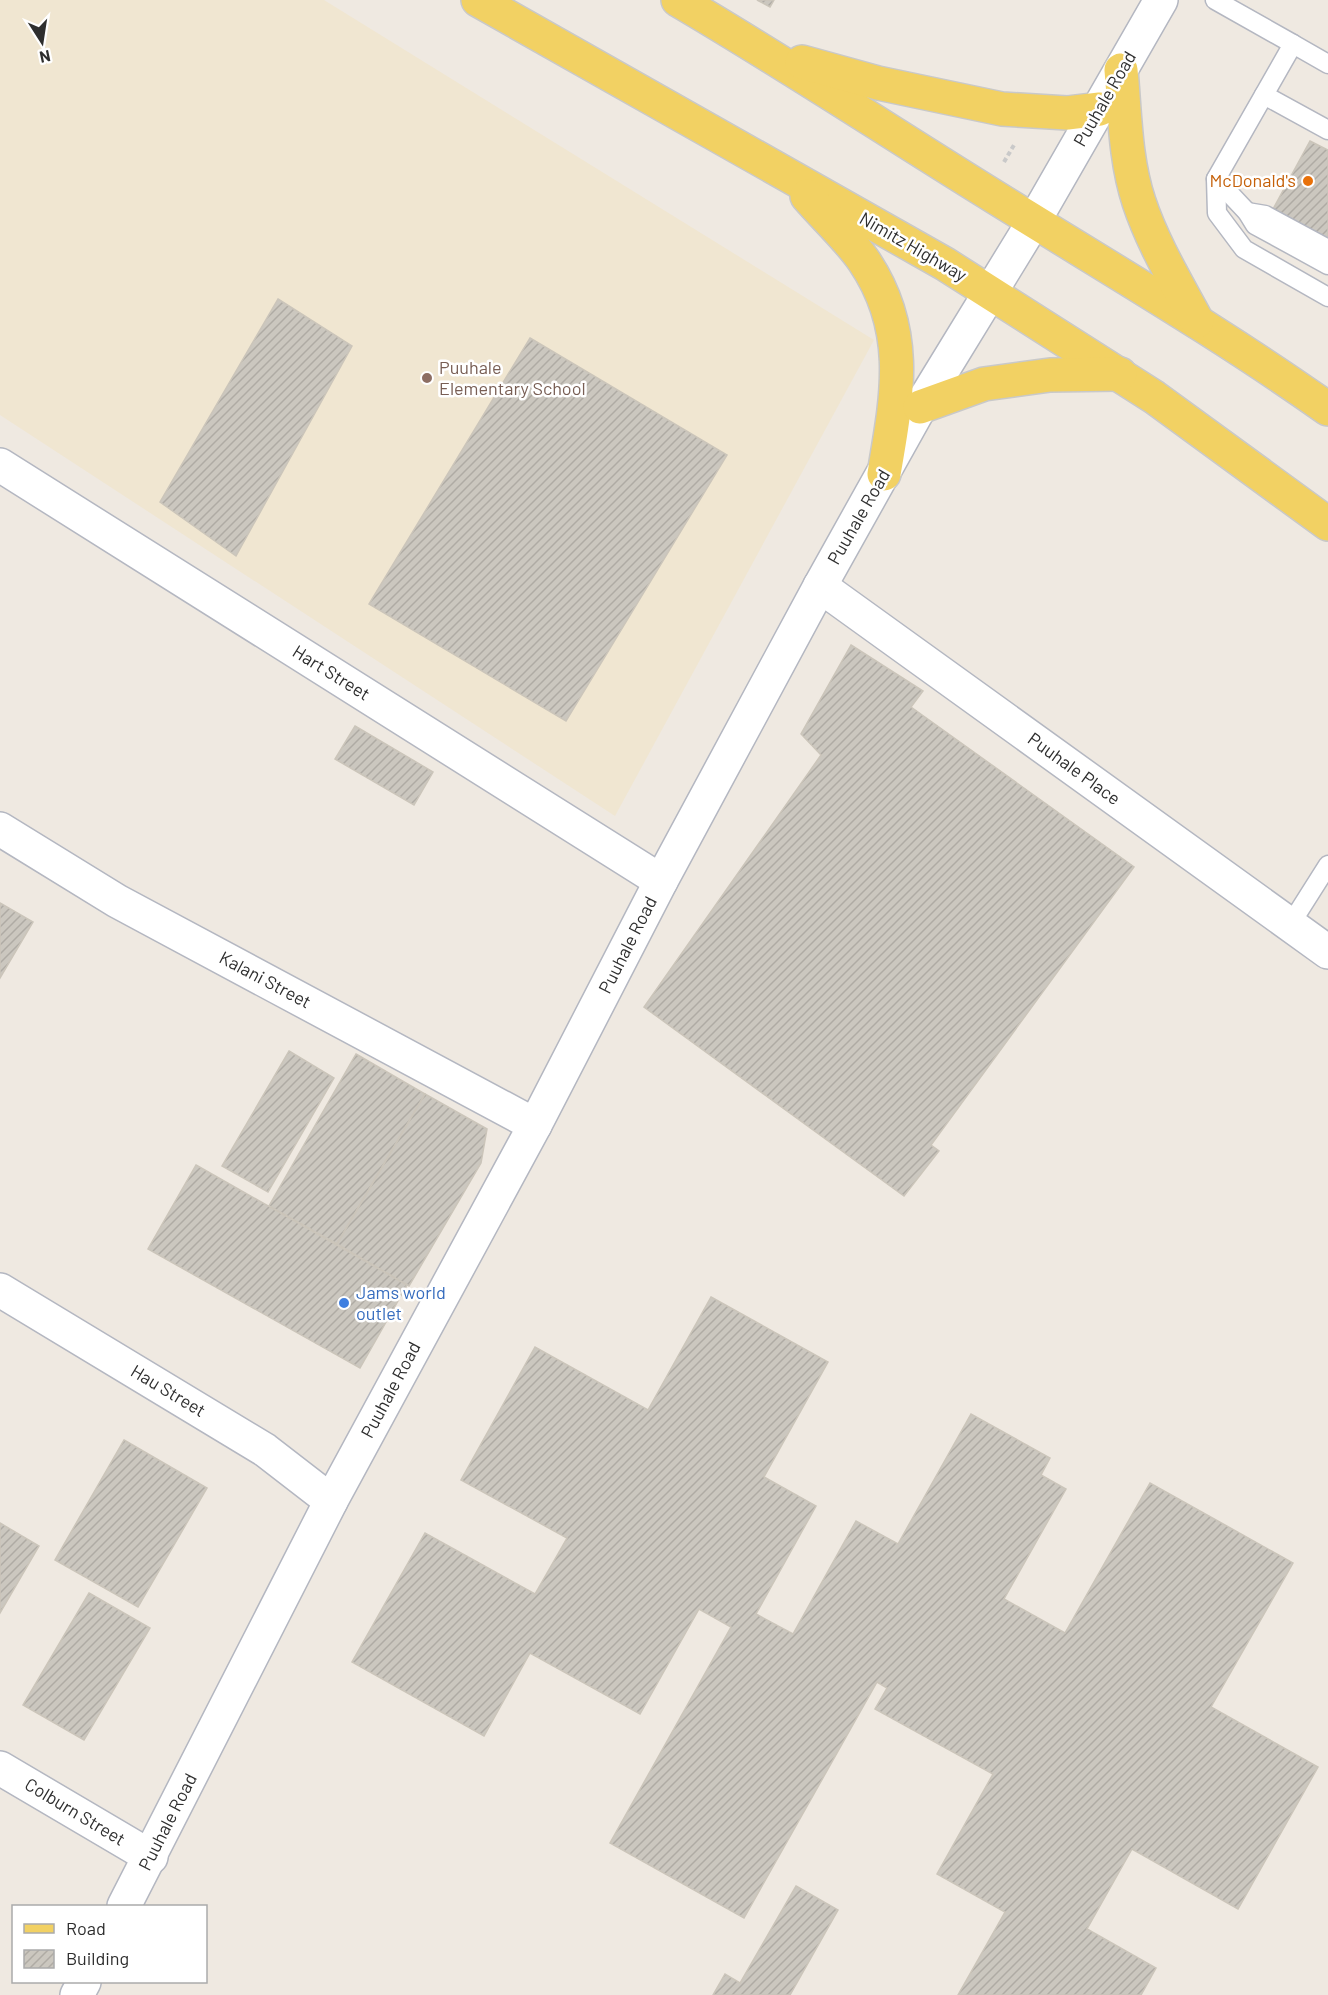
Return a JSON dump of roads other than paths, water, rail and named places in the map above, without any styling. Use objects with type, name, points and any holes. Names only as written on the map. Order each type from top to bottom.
[{"type":"main road","name":"Nimitz Highway","points":[[478,0],[945,264],[1154,396],[1328,524]]},
{"type":"main road","points":[[678,0],[769,53],[1279,374],[1328,409]]},
{"type":"main road","points":[[769,53],[878,83],[1002,109],[1066,113],[1100,109]]},
{"type":"main road","points":[[1121,70],[1127,149],[1138,201],[1159,251],[1198,323]]},
{"type":"main road","points":[[790,177],[864,261],[880,291],[892,324],[898,366],[896,402],[884,474]]},
{"type":"main road","points":[[920,407],[984,384],[1050,375],[1120,374]]},
{"type":"street","name":"Puuhale Road","points":[[125,1905],[331,1501],[535,1125],[661,880],[820,586],[920,407],[1034,221],[1161,0]]},
{"type":"street","name":"Hart Street","points":[[0,465],[661,880]]},
{"type":"street","name":"Puuhale Place","points":[[820,586],[1328,952]]},
{"type":"street","name":"Kalani Street","points":[[0,830],[117,901],[535,1125]]},
{"type":"street","name":"Hau Street","points":[[0,1290],[265,1450],[331,1501]]},
{"type":"street","name":"Colburn Street","points":[[0,1768],[151,1857]]},
{"type":"lane","points":[[1215,0],[1328,64]]},
{"type":"lane","points":[[1293,44],[1216,179],[1217,213],[1244,249],[1328,297]]},
{"type":"lane","points":[[1264,95],[1328,130]]},
{"type":"lane","points":[[1216,179],[1247,212],[1255,225],[1328,265]]},
{"type":"lane","points":[[1247,212],[1265,215],[1328,249]]},
{"type":"lane","points":[[1290,925],[1328,865]]},
{"type":"place","name":"McDonald's","points":[[1308,181]]},
{"type":"place","name":"Puuhale Elementary School","points":[[427,378]]},
{"type":"place","name":"Jams world outlet","points":[[344,1303]]}]
